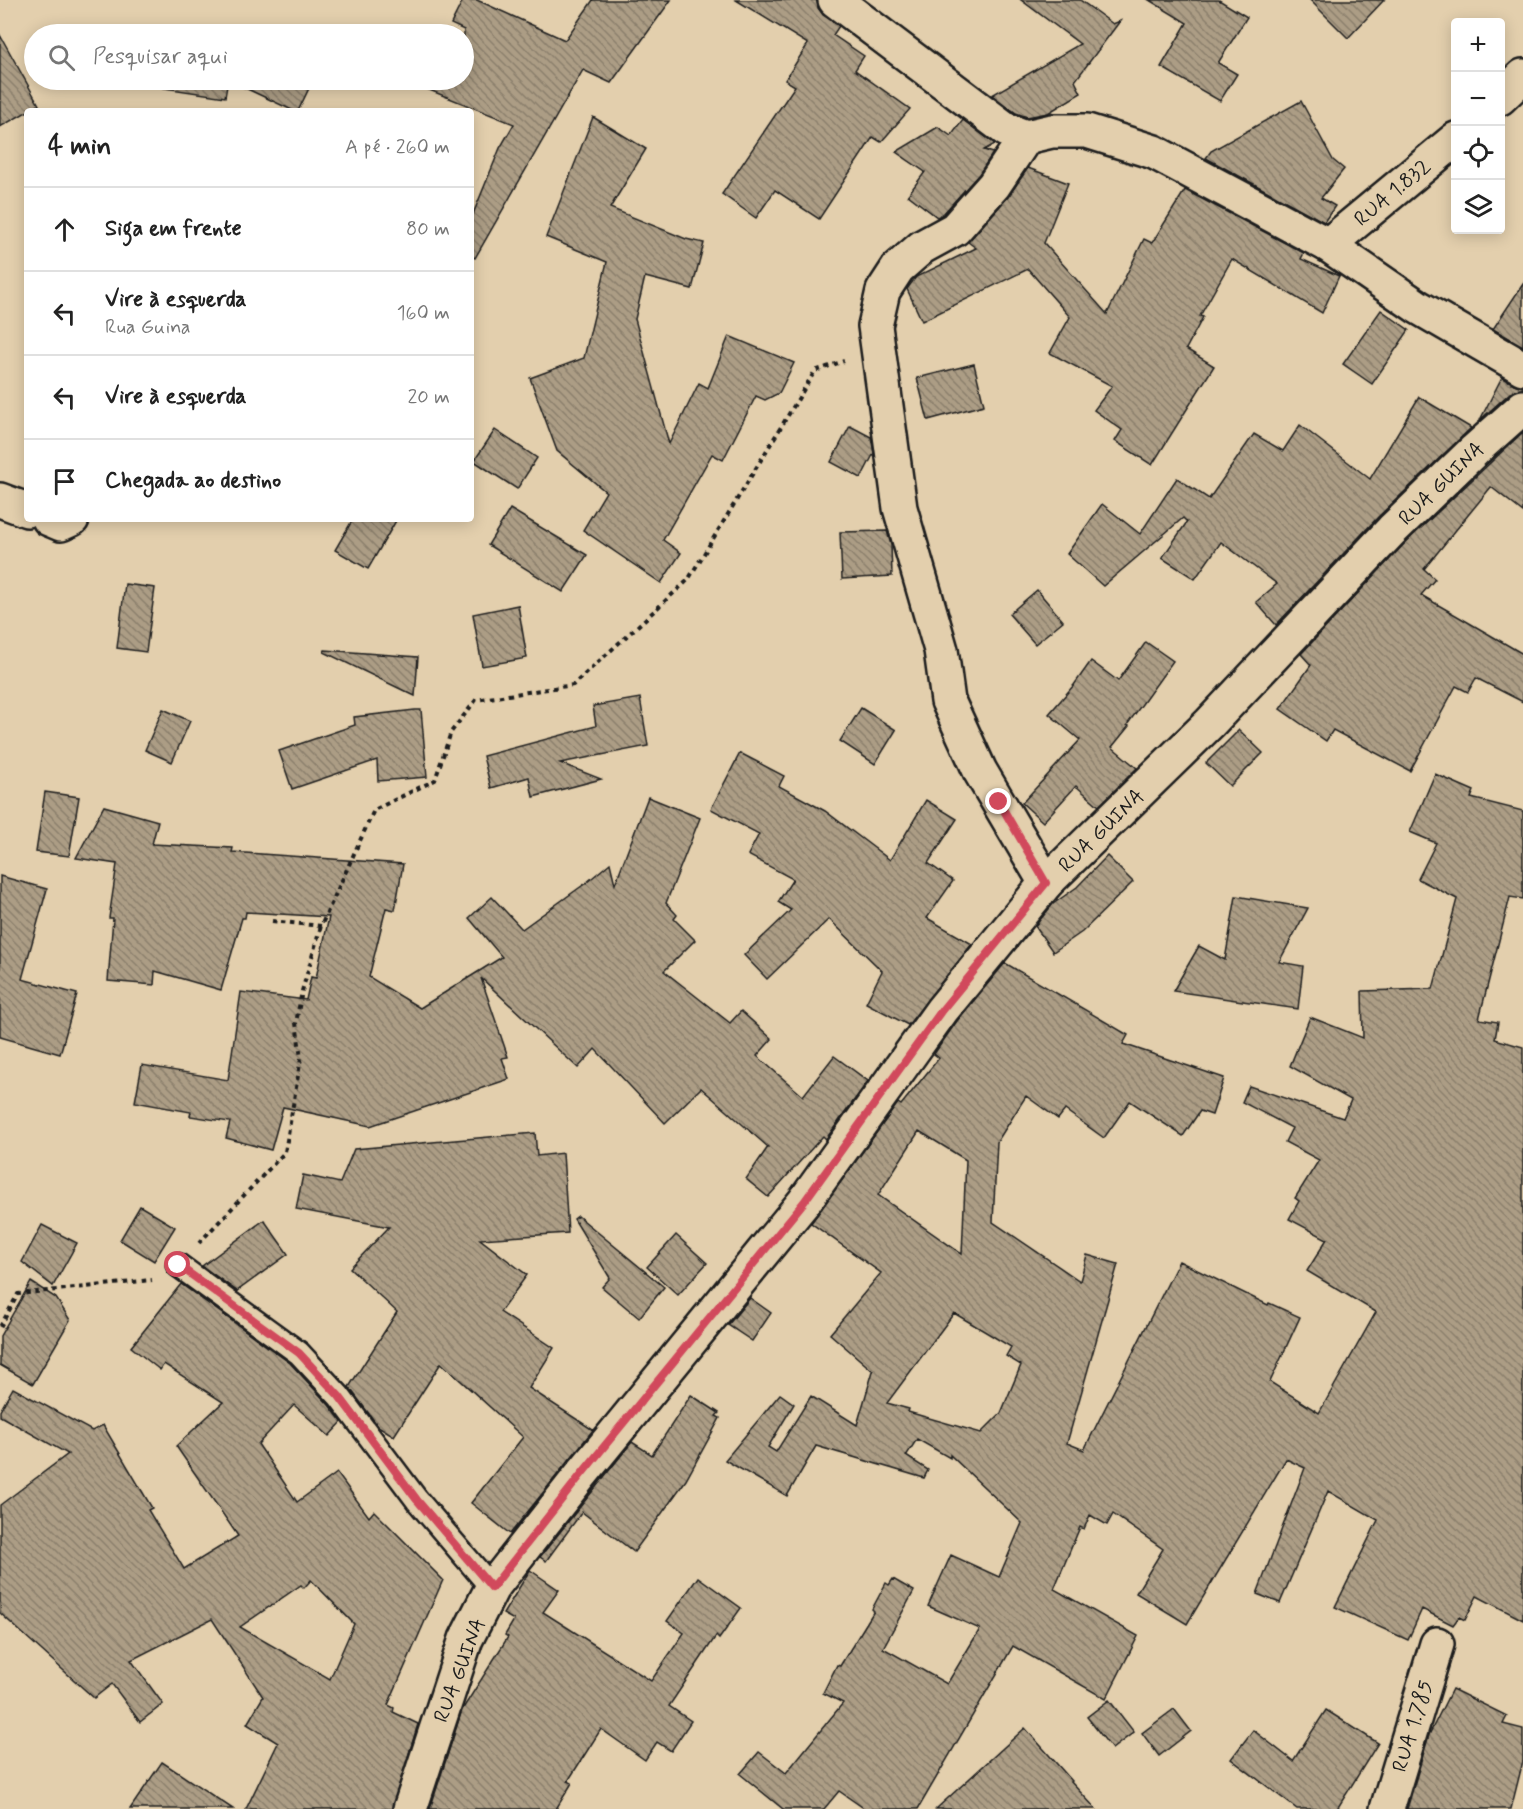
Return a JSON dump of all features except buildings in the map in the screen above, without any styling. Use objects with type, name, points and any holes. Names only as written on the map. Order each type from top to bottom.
[{"type":"street","points":[[835,0],[1007,130],[1026,137],[1052,131],[1087,131],[1154,152],[1328,245],[1418,307],[1523,368]]},
{"type":"street","points":[[1505,93],[1523,76]]},
{"type":"street","points":[[1026,137],[994,185],[955,230],[922,247],[898,268],[884,291],[875,326],[900,508],[941,650],[948,701],[980,771],[1046,883]]},
{"type":"street","name":"RUA 1.832","points":[[1328,245],[1451,141]]},
{"type":"street","name":"RUA GUINA","points":[[410,1809],[466,1639],[492,1588],[580,1476],[804,1202],[942,1010],[1046,883],[1209,723],[1392,530],[1523,407]]},
{"type":"street","points":[[0,500],[24,509]]},
{"type":"street","name":"RUA 1.785","points":[[1387,1809],[1437,1644]]},
{"type":"lane","points":[[178,1265],[299,1353],[339,1396],[417,1500],[492,1588]]},
{"type":"path","points":[[0,1327],[18,1294],[171,1278],[178,1265],[285,1152],[302,1058],[296,1023],[302,991],[321,926],[374,810],[435,780],[452,732],[476,700],[573,685],[688,580],[815,371],[878,349]]},
{"type":"path","points":[[272,921],[321,926]]},
{"type":"route","points":[[178,1265],[299,1353],[339,1396],[417,1500],[492,1588],[580,1476],[804,1202],[942,1010],[1046,883],[999,802]]}]
